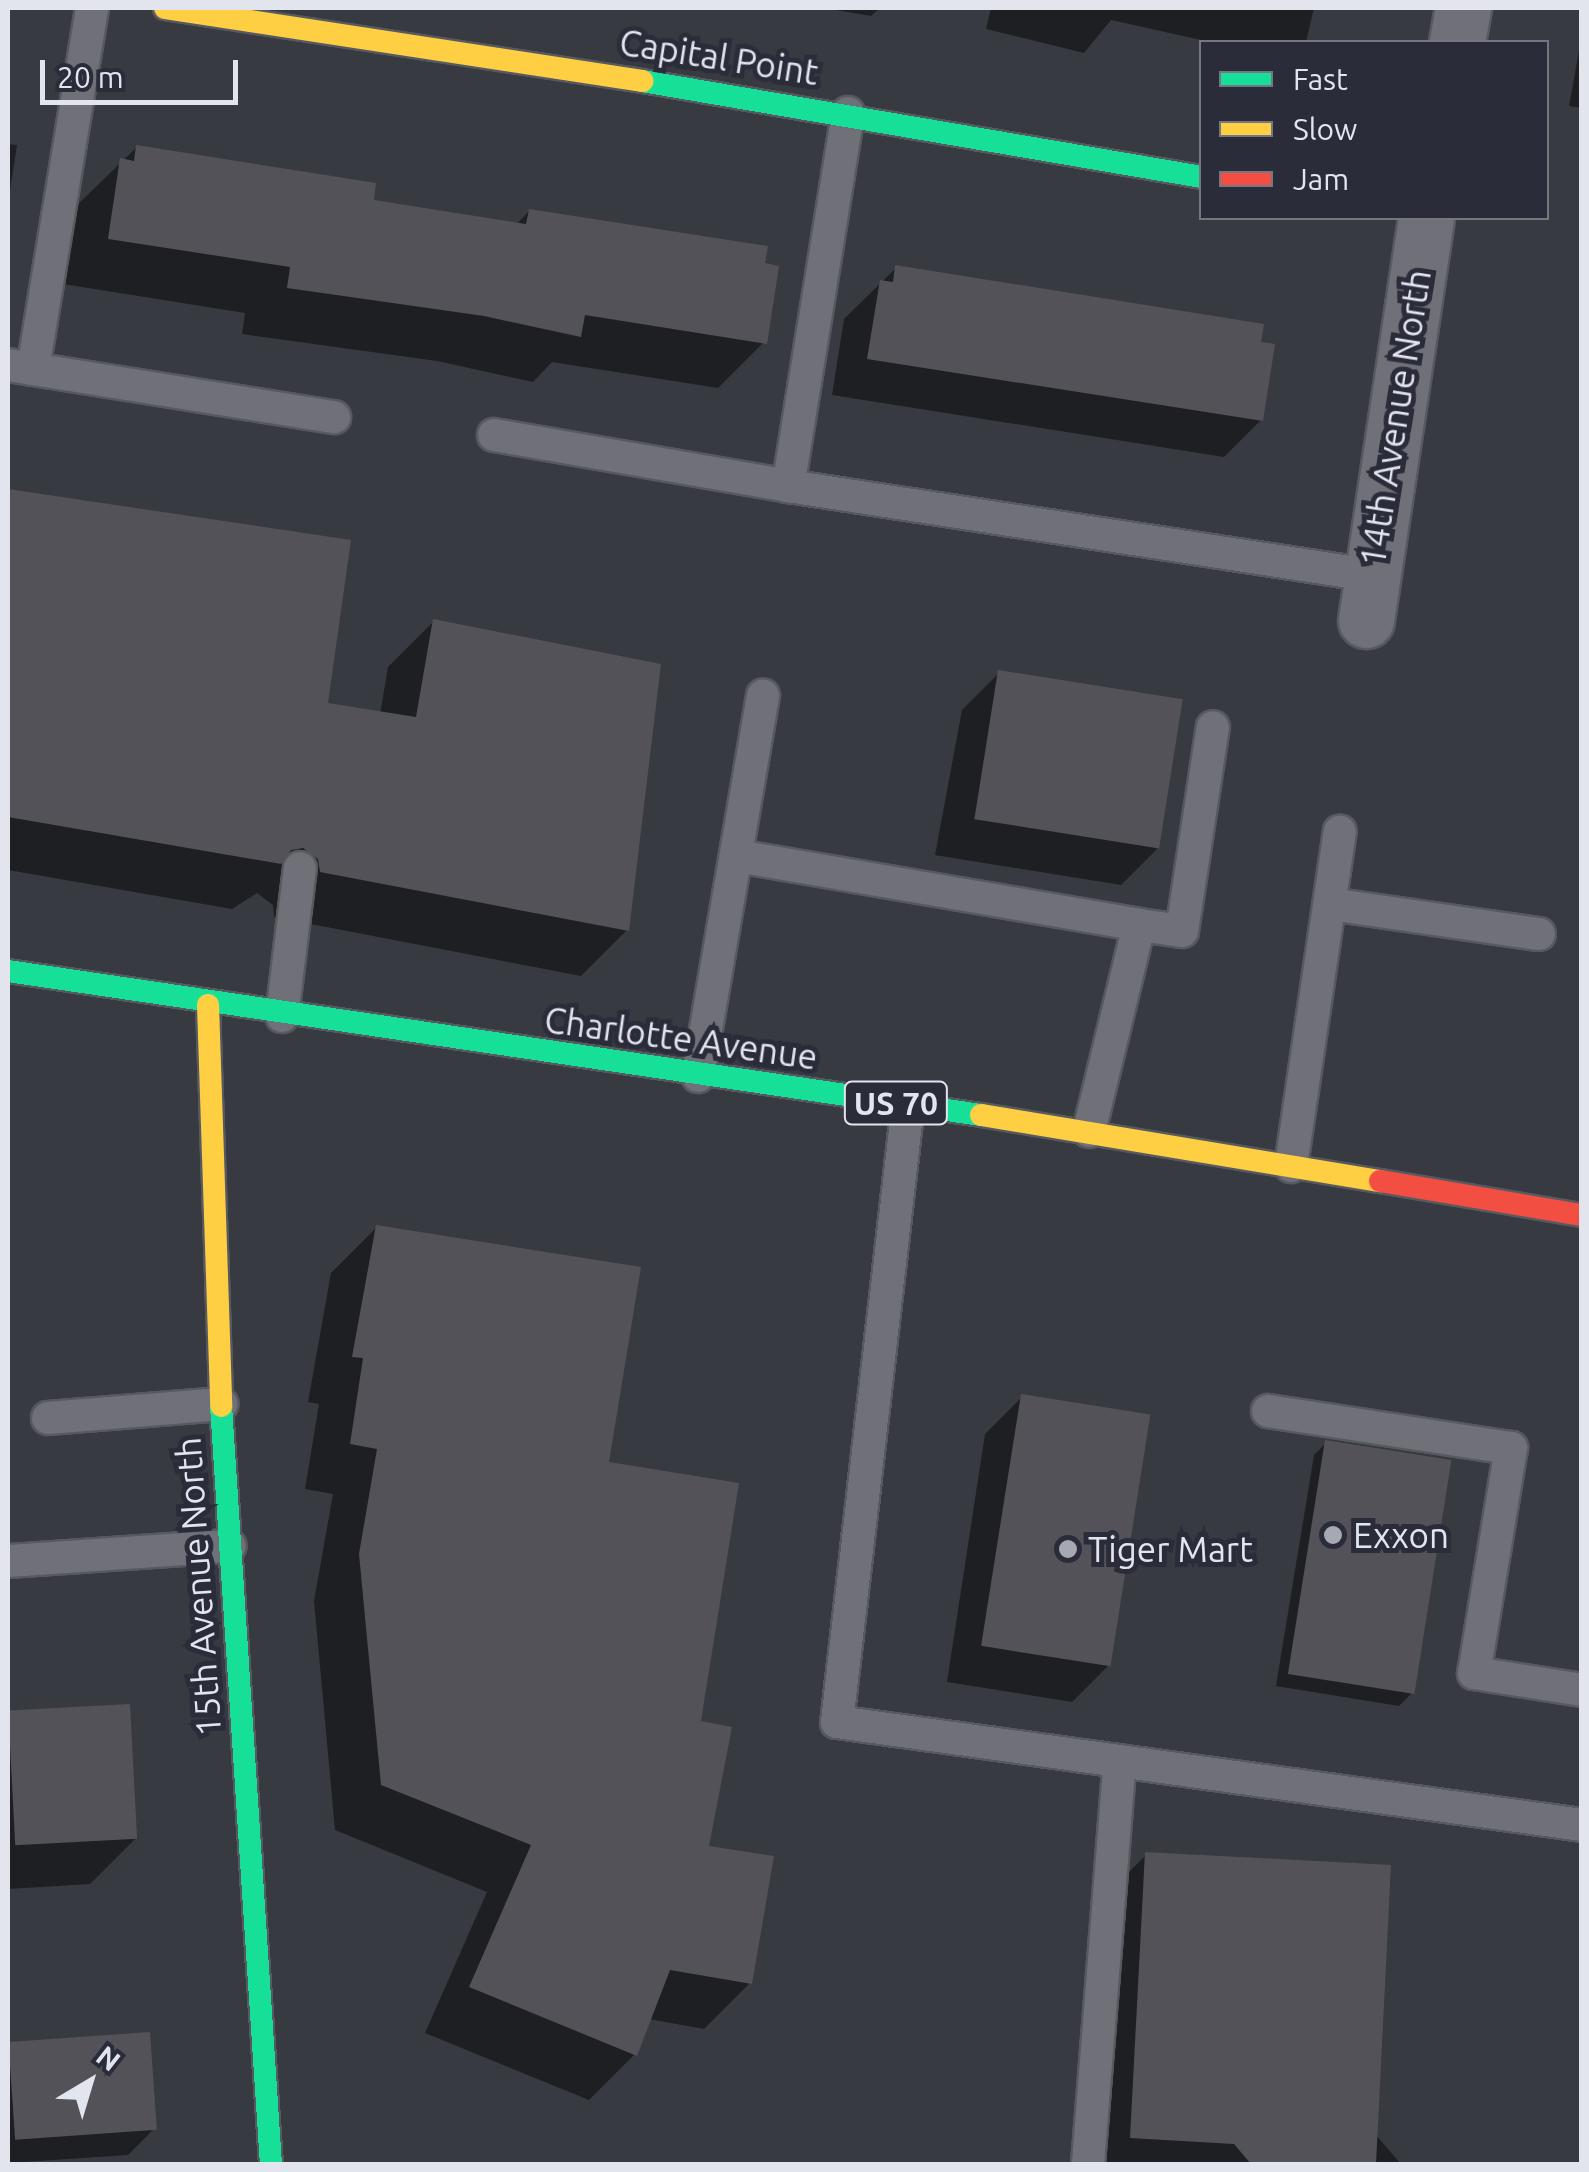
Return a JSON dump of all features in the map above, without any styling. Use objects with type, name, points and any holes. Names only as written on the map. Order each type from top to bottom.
[{"type":"street","name":"Capital Point","points":[[165,8],[848,113],[1199,176]]},
{"type":"street","points":[[1456,40],[1463,8]]},
{"type":"street","name":"14th Avenue North","points":[[1368,597],[1426,220]]},
{"type":"street","name":"Charlotte Avenue","points":[[8,970],[282,1016],[1089,1131],[1582,1216]]},
{"type":"street","name":"15th Avenue North","points":[[208,1004],[221,1404],[271,2164]]},
{"type":"lane","points":[[92,8],[20,367],[334,416]]},
{"type":"lane","points":[[788,486],[848,113]]},
{"type":"lane","points":[[494,435],[788,486],[1368,597]]},
{"type":"lane","points":[[698,1076],[763,696]]},
{"type":"lane","points":[[737,856],[1182,931],[1213,727]]},
{"type":"lane","points":[[1291,1166],[1340,832]]},
{"type":"lane","points":[[282,1016],[300,868]]},
{"type":"lane","points":[[1330,904],[1539,934]]},
{"type":"lane","points":[[1089,1131],[1139,925]]},
{"type":"lane","points":[[908,1105],[837,1722],[1582,1825]]},
{"type":"lane","points":[[48,1418],[221,1404]]},
{"type":"lane","points":[[1268,1411],[1511,1448],[1474,1673],[1582,1690]]},
{"type":"lane","points":[[8,1561],[229,1546]]},
{"type":"lane","points":[[1088,2164],[1120,1761]]},
{"type":"building","points":[[136,145],[376,183],[374,200],[526,224],[529,209],[768,246],[765,263],[779,266],[767,344],[585,315],[581,337],[484,316],[287,288],[290,267],[108,239],[120,158],[134,161]]},
{"type":"building","points":[[895,265],[1264,324],[1261,342],[1275,344],[1263,421],[867,359],[880,280],[893,282]]},
{"type":"building","points":[[8,489],[351,540],[328,703],[416,717],[433,619],[661,664],[629,931],[320,872],[318,859],[303,848],[291,850],[281,864],[8,817]]},
{"type":"building","points":[[998,670],[1183,699],[1159,848],[974,819]]},
{"type":"building","points":[[376,1225],[641,1267],[609,1462],[739,1483],[701,1721],[732,1727],[709,1846],[774,1856],[752,1984],[670,1970],[637,2056],[469,1987],[531,1845],[381,1785],[359,1554],[377,1449],[350,1444],[363,1358],[352,1357]]},
{"type":"building","points":[[1021,1394],[1150,1414],[1110,1666],[981,1646]]},
{"type":"building","points":[[1325,1440],[1451,1460],[1414,1694],[1288,1674]]},
{"type":"building","points":[[130,1704],[137,1839],[15,1845],[8,1710]]},
{"type":"building","points":[[1145,1852],[1391,1865],[1376,2164],[1251,2164],[1234,2144],[1130,2138]]},
{"type":"building","points":[[150,2032],[157,2130],[15,2140],[8,2042]]},
{"type":"traffic: fast","points":[[642,81],[1199,176]]},
{"type":"traffic: fast","points":[[8,971],[981,1115]]},
{"type":"traffic: fast","points":[[221,1406],[271,2164]]},
{"type":"traffic: slow","points":[[165,8],[642,81]]},
{"type":"traffic: slow","points":[[208,1005],[221,1406]]},
{"type":"traffic: slow","points":[[981,1115],[1380,1181]]},
{"type":"traffic: jam","points":[[1380,1181],[1582,1215]]},
{"type":"place","name":"Exxon","points":[[1333,1535]]},
{"type":"place","name":"Tiger Mart","points":[[1068,1549]]}]
